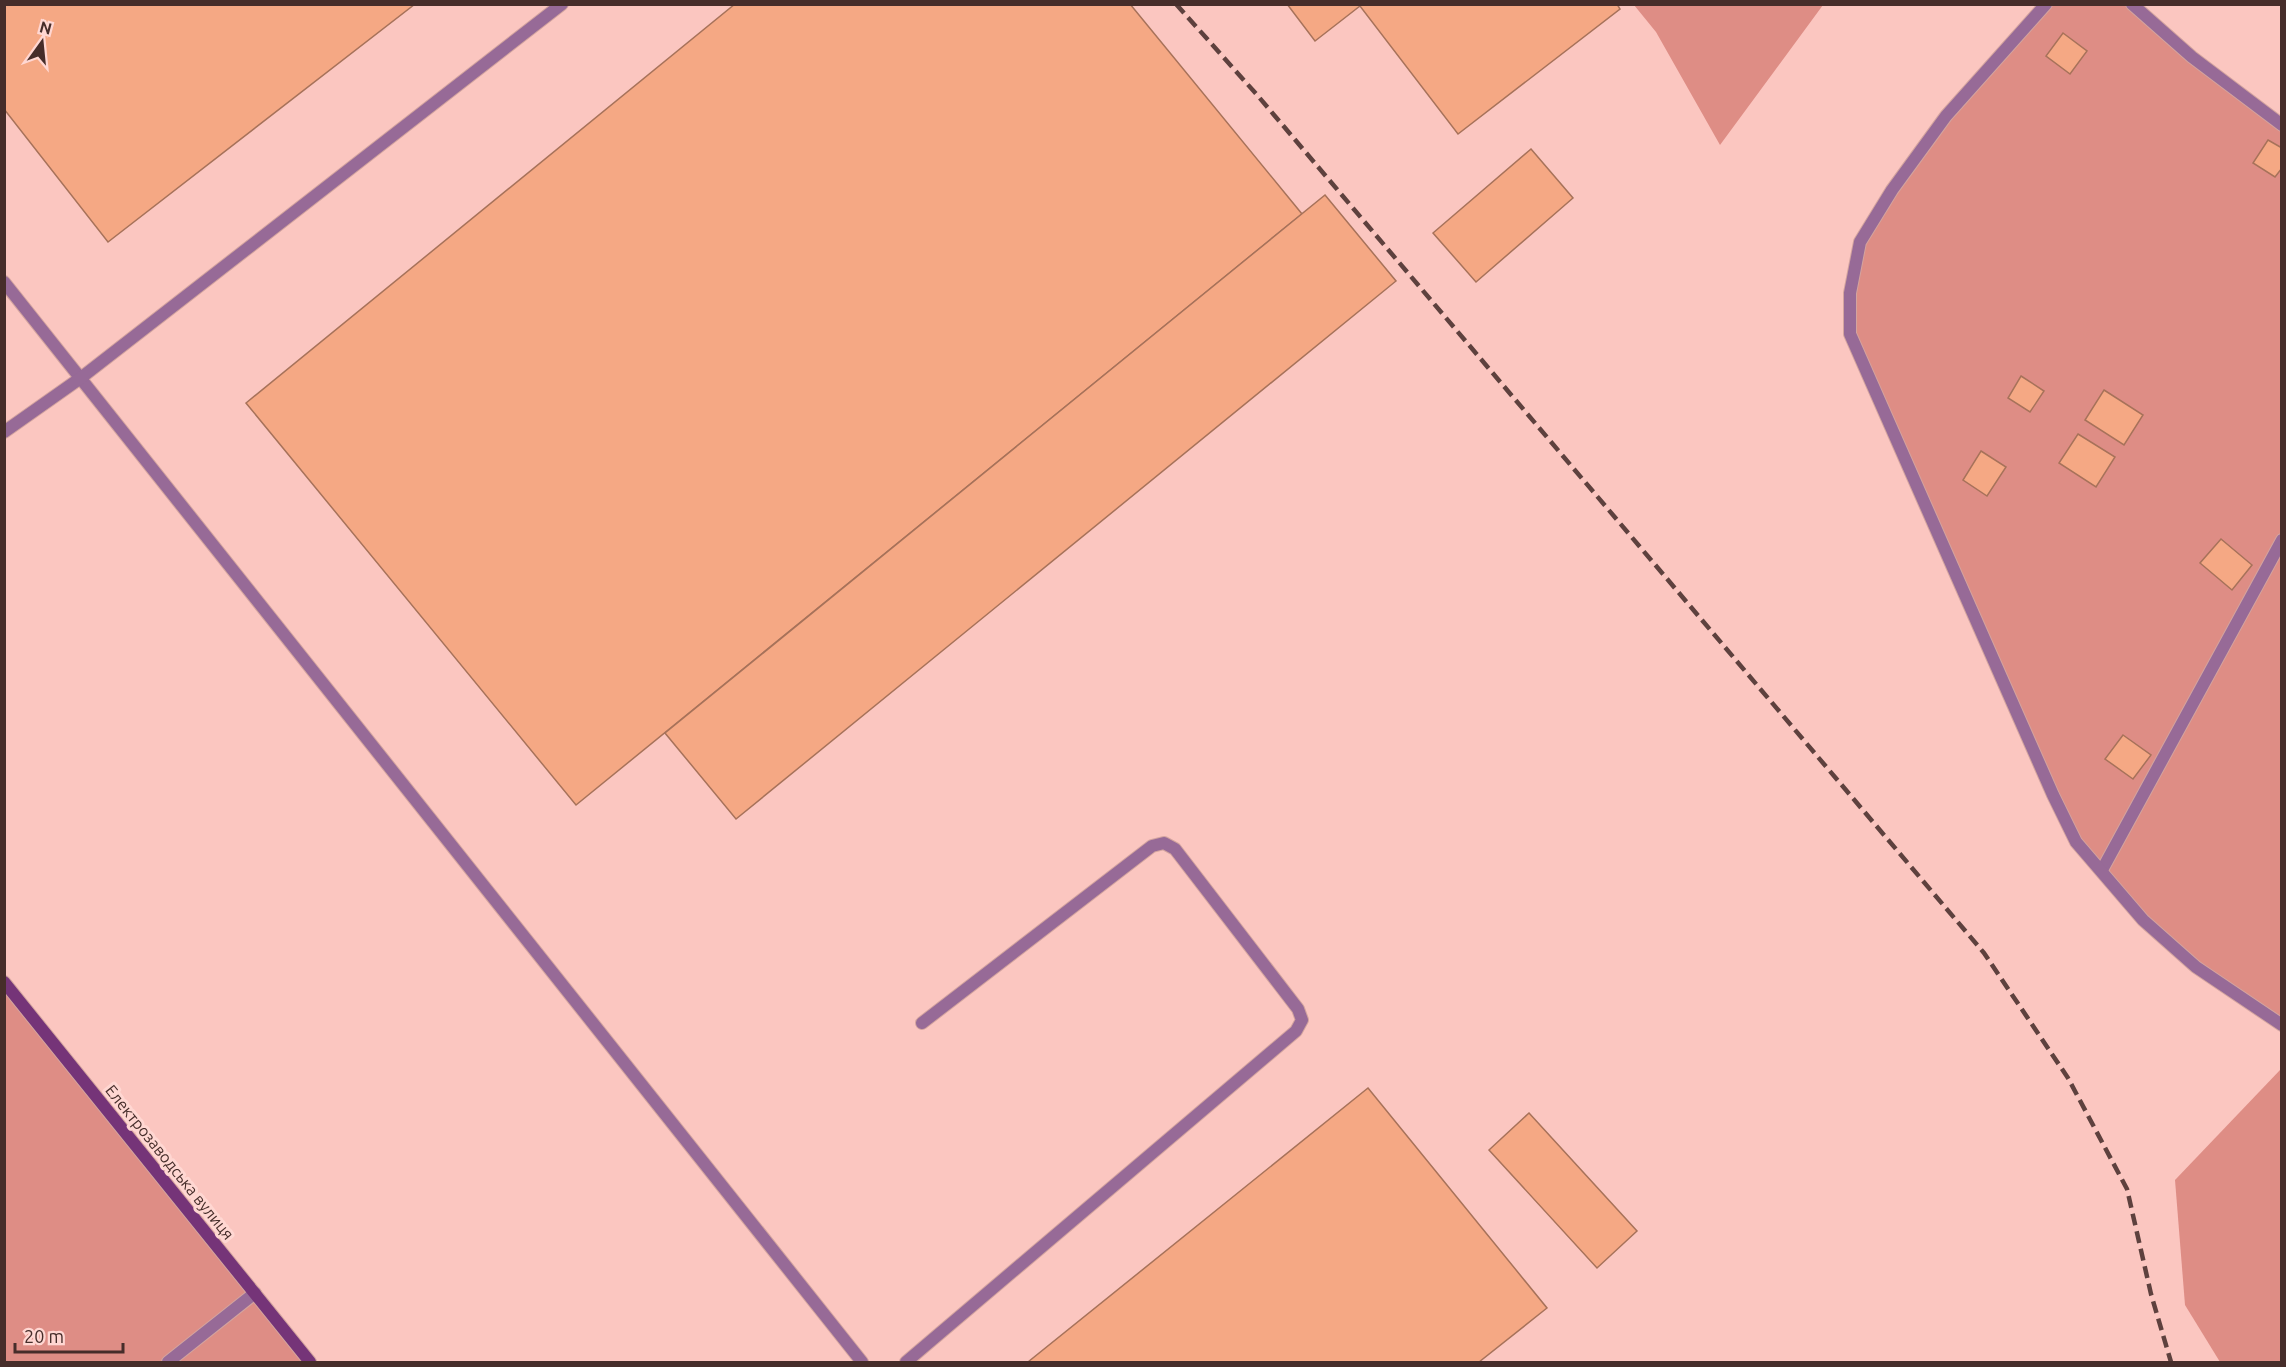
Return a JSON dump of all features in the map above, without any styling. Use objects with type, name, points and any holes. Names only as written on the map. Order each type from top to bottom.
[{"type":"main road","name":"Електрозаводська вулиця","points":[[4,982],[310,1362]]},
{"type":"street","points":[[4,432],[82,377],[562,4]]},
{"type":"street","points":[[2046,4],[1946,116],[1892,190],[1860,242],[1850,293],[1850,334],[2053,795],[2076,842],[2144,920],[2196,967],[2282,1025]]},
{"type":"street","points":[[2132,4],[2192,57],[2282,125]]},
{"type":"street","points":[[4,282],[82,377],[862,1362]]},
{"type":"street","points":[[2102,870],[2282,540]]},
{"type":"street","points":[[906,1362],[1296,1031],[1302,1020],[1298,1009],[1175,849],[1164,843],[1152,846],[922,1023]]},
{"type":"street","points":[[168,1362],[255,1293]]},
{"type":"shaded area","points":[[1634,5],[1823,5],[1720,145],[1656,32]]},
{"type":"shaded area","points":[[2046,5],[2132,5],[2281,125],[2281,1025],[2196,967],[2076,842],[1850,334],[1860,242],[1946,116]]},
{"type":"shaded area","points":[[4,982],[310,1362],[5,1362]]},
{"type":"shaded area","points":[[2281,1069],[2281,1362],[2220,1362],[2185,1305],[2175,1180]]},
{"type":"building","points":[[4,4],[415,4],[108,242],[4,109]]},
{"type":"building","points":[[735,4],[1130,4],[1302,214],[576,805],[246,403]]},
{"type":"building","points":[[1287,4],[1617,4],[1620,9],[1458,134],[1360,6],[1315,41]]},
{"type":"building","points":[[2063,33],[2087,51],[2070,74],[2046,56]]},
{"type":"building","points":[[2268,140],[2282,148],[2282,168],[2275,177],[2253,163]]},
{"type":"building","points":[[1531,149],[1573,198],[1476,282],[1433,233]]},
{"type":"building","points":[[1325,195],[1396,281],[736,819],[665,733]]},
{"type":"building","points":[[2021,376],[2044,391],[2030,412],[2008,398]]},
{"type":"building","points":[[2104,390],[2143,415],[2124,445],[2085,420]]},
{"type":"building","points":[[2078,434],[2115,457],[2096,487],[2059,463]]},
{"type":"building","points":[[1981,451],[2006,467],[1987,496],[1963,480]]},
{"type":"building","points":[[2221,539],[2252,565],[2232,590],[2200,563]]},
{"type":"building","points":[[2123,735],[2151,755],[2133,779],[2105,759]]},
{"type":"building","points":[[1368,1088],[1547,1308],[1479,1362],[1028,1362]]},
{"type":"building","points":[[1529,1113],[1637,1231],[1597,1268],[1489,1150]]},
{"type":"railway","points":[[1176,4],[1258,96],[1984,953],[2068,1078],[2127,1189],[2151,1294],[2171,1362]]}]
